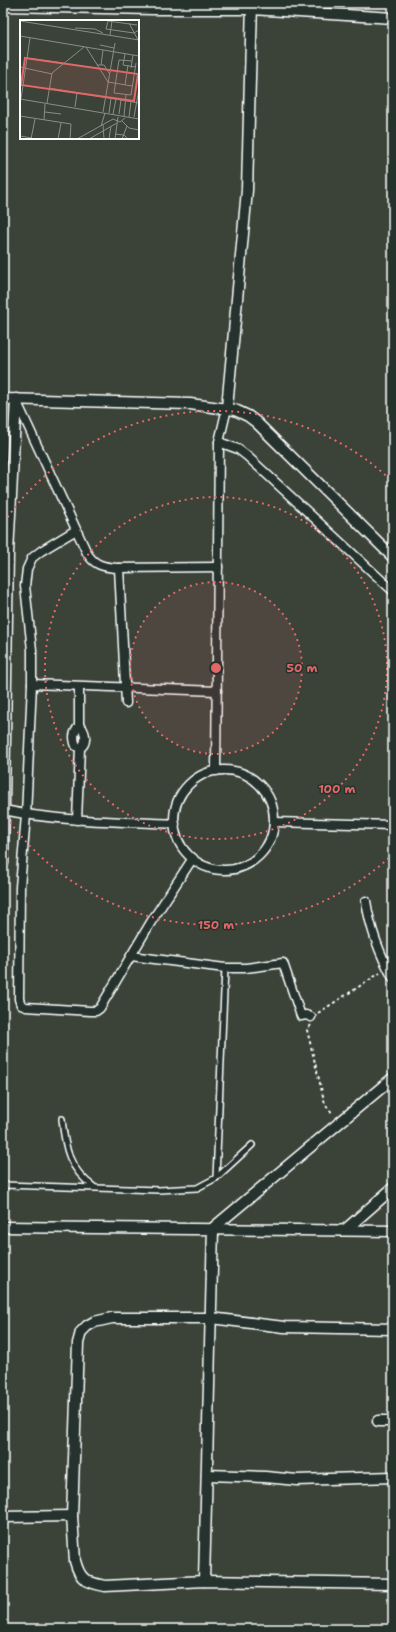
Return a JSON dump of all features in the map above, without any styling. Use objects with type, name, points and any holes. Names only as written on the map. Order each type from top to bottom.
[{"type":"street","points":[[3,6],[252,6],[393,18]]},
{"type":"street","points":[[216,771],[219,442],[227,408],[247,190],[252,6]]},
{"type":"street","points":[[3,399],[190,404],[227,408],[240,412],[256,422],[393,557]]},
{"type":"street","points":[[16,399],[87,553],[95,564],[119,568],[218,568]]},
{"type":"street","points":[[3,863],[8,553],[16,399]]},
{"type":"street","points":[[219,442],[238,449],[247,456],[393,591]]},
{"type":"street","points":[[76,530],[32,558],[27,569],[25,586],[32,650],[32,684],[26,815],[20,887],[19,999],[21,1005],[26,1007],[96,1011],[102,1006],[151,922],[193,858]]},
{"type":"street","points":[[119,568],[126,703]]},
{"type":"street","points":[[32,684],[217,692]]},
{"type":"street","points":[[77,820],[80,748],[84,745],[85,738],[82,728],[79,726],[79,687]]},
{"type":"street","points":[[216,771],[235,771],[256,781],[264,790],[269,800],[273,811],[274,822],[272,834],[268,844],[261,854],[242,867],[231,870],[219,870],[208,867],[193,858],[182,846],[177,835],[175,824],[177,807],[184,791],[192,782],[201,776],[216,771]]},
{"type":"street","points":[[4,810],[26,815],[77,820],[175,824]]},
{"type":"street","points":[[274,822],[393,825]]},
{"type":"street","points":[[366,901],[368,915],[387,968],[393,978]]},
{"type":"street","points":[[131,956],[225,968],[246,968],[283,963],[301,1016],[306,1015],[311,1017]]},
{"type":"street","points":[[212,1228],[393,1078]]},
{"type":"street","points":[[345,1230],[393,1188]]},
{"type":"street","points":[[3,1226],[393,1231]]},
{"type":"street","points":[[204,1581],[212,1228]]},
{"type":"street","points":[[393,1329],[284,1327],[211,1318],[112,1318],[94,1322],[87,1326],[81,1332],[78,1343],[72,1516],[75,1561],[79,1575],[83,1579],[105,1586],[204,1581],[393,1584]]},
{"type":"street","points":[[378,1421],[393,1421]]},
{"type":"street","points":[[207,1475],[265,1477],[297,1480],[393,1477]]},
{"type":"street","points":[[3,1517],[72,1516]]},
{"type":"lane","points":[[216,1178],[225,968]]},
{"type":"lane","points":[[62,1119],[65,1144],[73,1166],[82,1178],[95,1188]]},
{"type":"lane","points":[[3,1185],[178,1190],[197,1188],[216,1178],[252,1145]]},
{"type":"path","points":[[340,1123],[325,1104],[307,1030],[310,1027],[311,1017],[387,968]]}]
